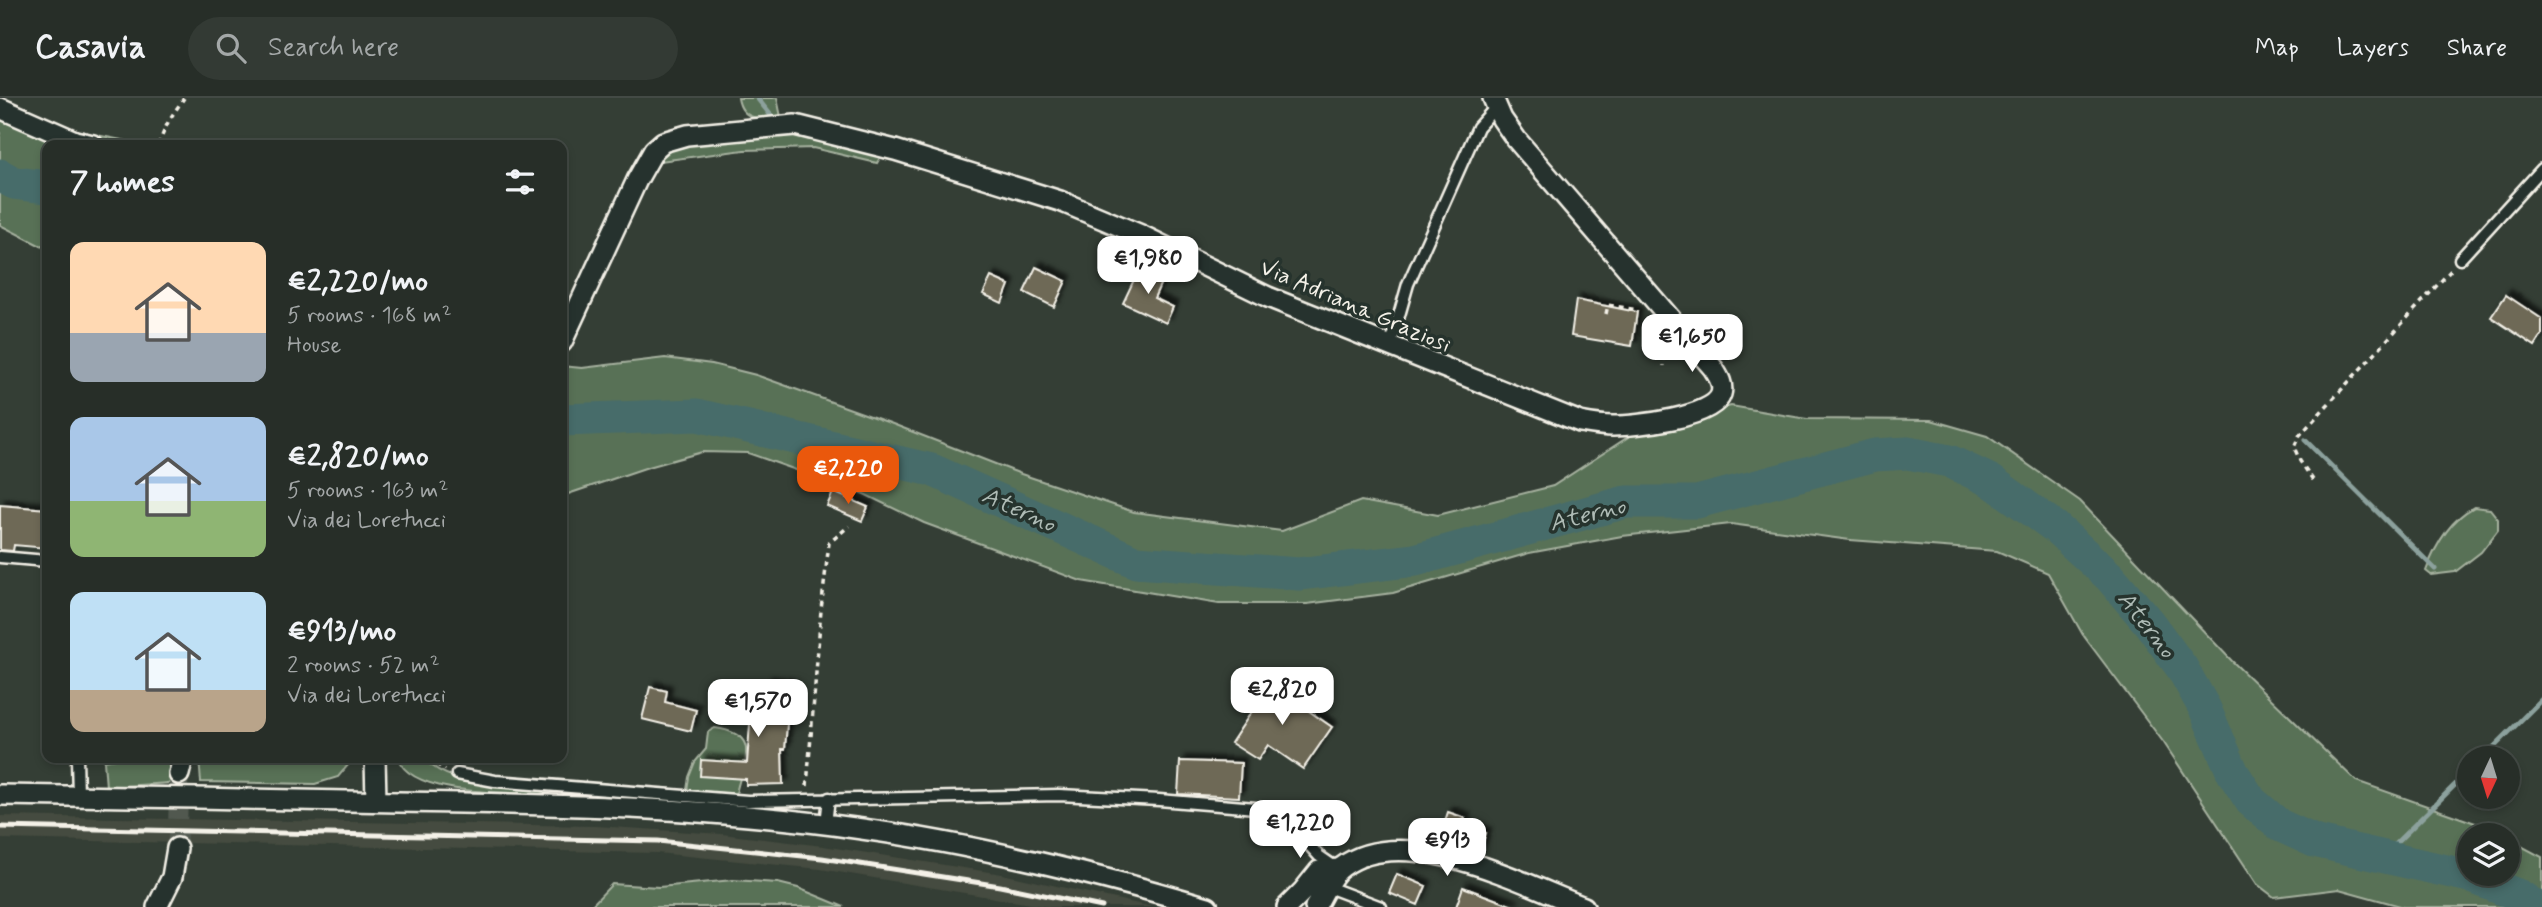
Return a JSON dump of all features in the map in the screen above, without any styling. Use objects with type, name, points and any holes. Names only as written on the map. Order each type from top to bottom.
[{"type":"street","name":"Via Adriana Graziosi","points":[[567,330],[637,180],[654,150],[663,142],[687,135],[795,125],[895,150],[1060,201],[1141,234],[1268,297],[1571,419],[1601,426],[1622,426],[1664,421],[1710,407],[1720,397],[1721,382],[1708,361],[1516,139],[1494,102]]},
{"type":"street","points":[[0,108],[73,140]]},
{"type":"street","points":[[375,763],[376,801]]},
{"type":"street","points":[[0,795],[649,808],[826,824],[974,848],[1208,907]]},
{"type":"street","points":[[157,907],[172,877],[177,848]]},
{"type":"street","points":[[1287,907],[1319,871],[1339,869],[1357,858],[1394,850],[1429,853],[1472,865],[1584,907]]},
{"type":"street","points":[[1315,907],[1339,869]]},
{"type":"street","points":[[1294,907],[1328,887]]},
{"type":"lane","points":[[1390,348],[1408,284],[1478,127],[1494,102]]},
{"type":"lane","points":[[2460,260],[2542,169]]},
{"type":"lane","points":[[0,557],[42,561]]},
{"type":"lane","points":[[77,763],[78,796]]},
{"type":"lane","points":[[457,774],[495,781],[736,800],[1059,795],[1268,809],[1283,816],[1319,856],[1339,869]]},
{"type":"lane","points":[[826,824],[829,798]]},
{"type":"lane","points":[[1328,887],[1381,907]]},
{"type":"path","points":[[160,140],[169,120],[184,98]]},
{"type":"path","points":[[2313,480],[2294,447],[2299,436],[2460,260]]},
{"type":"path","points":[[1606,314],[1608,305],[1642,311]]},
{"type":"path","points":[[1657,326],[1665,351],[1664,366]]},
{"type":"path","points":[[806,799],[821,610],[830,543],[849,526]]},
{"type":"path","points":[[434,763],[439,768],[457,774]]},
{"type":"shaded area","points":[[0,816],[595,826],[722,834],[823,846],[1002,874],[1152,907],[1049,907],[820,869],[657,853],[0,839]]},
{"type":"green space","points":[[738,98],[777,98],[781,117],[760,118],[748,115],[740,106]]},
{"type":"green space","points":[[0,99],[71,130],[122,140],[42,140],[42,246],[0,225]]},
{"type":"green space","points":[[804,132],[882,154],[877,163],[813,148],[744,150],[645,163],[656,146]]},
{"type":"green space","points":[[665,358],[712,364],[756,375],[1021,474],[1134,512],[1282,531],[1361,501],[1438,515],[1553,486],[1639,430],[1731,406],[1807,419],[1931,420],[1987,436],[2080,501],[2232,661],[2356,781],[2475,823],[2457,823],[2457,886],[2520,886],[2520,845],[2542,857],[2542,907],[2404,907],[2339,889],[2274,897],[2257,884],[2164,743],[2083,635],[2048,573],[1997,551],[1850,540],[1731,524],[1622,536],[1529,553],[1393,593],[1307,604],[1219,604],[1081,581],[924,523],[864,494],[748,453],[702,452],[567,494],[567,366],[582,368]]},
{"type":"green space","points":[[2474,507],[2490,509],[2498,519],[2498,530],[2481,552],[2455,572],[2431,575],[2426,571],[2439,543],[2451,526]]},
{"type":"green space","points":[[715,728],[740,737],[745,744],[745,761],[736,794],[687,790],[695,762],[706,749],[708,732]]},
{"type":"green space","points":[[104,763],[171,763],[170,783],[106,787]]},
{"type":"green space","points":[[199,763],[350,763],[338,777],[315,784],[201,782]]},
{"type":"green space","points":[[401,763],[428,763],[454,777],[512,784],[550,794],[466,790],[422,780],[407,771]]},
{"type":"green space","points":[[733,880],[778,883],[798,888],[844,907],[590,907],[612,884],[659,887]]},
{"type":"building","points":[[1036,267],[1066,281],[1054,307],[1024,292]]},
{"type":"building","points":[[1140,267],[1163,278],[1154,298],[1173,307],[1166,323],[1123,303]]},
{"type":"building","points":[[991,277],[1009,285],[1002,303],[983,294]]},
{"type":"building","points":[[2506,295],[2542,319],[2542,335],[2535,346],[2491,317]]},
{"type":"building","points":[[1576,300],[1637,312],[1632,346],[1571,336]]},
{"type":"building","points":[[833,492],[868,507],[862,521],[827,506]]},
{"type":"building","points":[[0,505],[42,509],[42,548],[14,545],[13,551],[0,550]]},
{"type":"building","points":[[1274,678],[1301,696],[1296,702],[1332,727],[1303,769],[1268,745],[1258,760],[1231,743]]},
{"type":"building","points":[[767,682],[790,685],[785,749],[782,749],[783,784],[746,785],[746,779],[700,776],[701,760],[747,763],[750,724],[731,723],[733,697],[765,700]]},
{"type":"building","points":[[650,687],[667,691],[665,702],[696,710],[691,731],[642,719]]},
{"type":"building","points":[[1180,761],[1241,763],[1239,797],[1178,794]]},
{"type":"building","points":[[1448,812],[1465,818],[1463,825],[1486,833],[1479,853],[1438,842]]},
{"type":"building","points":[[1397,874],[1426,886],[1418,905],[1389,893]]},
{"type":"building","points":[[1463,887],[1513,906],[1513,907],[1456,907]]},
{"type":"waterway","points":[[757,98],[773,118]]},
{"type":"waterway","name":"Aterno","points":[[0,175],[14,183],[42,186]]},
{"type":"waterway","name":"Aterno","points":[[567,420],[697,415],[932,470],[1136,562],[1299,574],[1415,560],[1626,502],[1697,502],[1875,455],[1908,453],[1949,461],[1991,481],[2055,527],[2110,577],[2182,668],[2205,709],[2233,773],[2251,801],[2279,825],[2314,841],[2469,876],[2520,896],[2536,907]]},
{"type":"waterway","points":[[2305,440],[2435,569]]},
{"type":"waterway","points":[[2495,746],[2542,699]]},
{"type":"waterway","points":[[2382,857],[2457,783]]},
{"type":"tunnel","points":[[177,848],[179,774]]},
{"type":"railway","points":[[0,827],[658,841],[822,858],[1000,886],[1102,907]]}]
